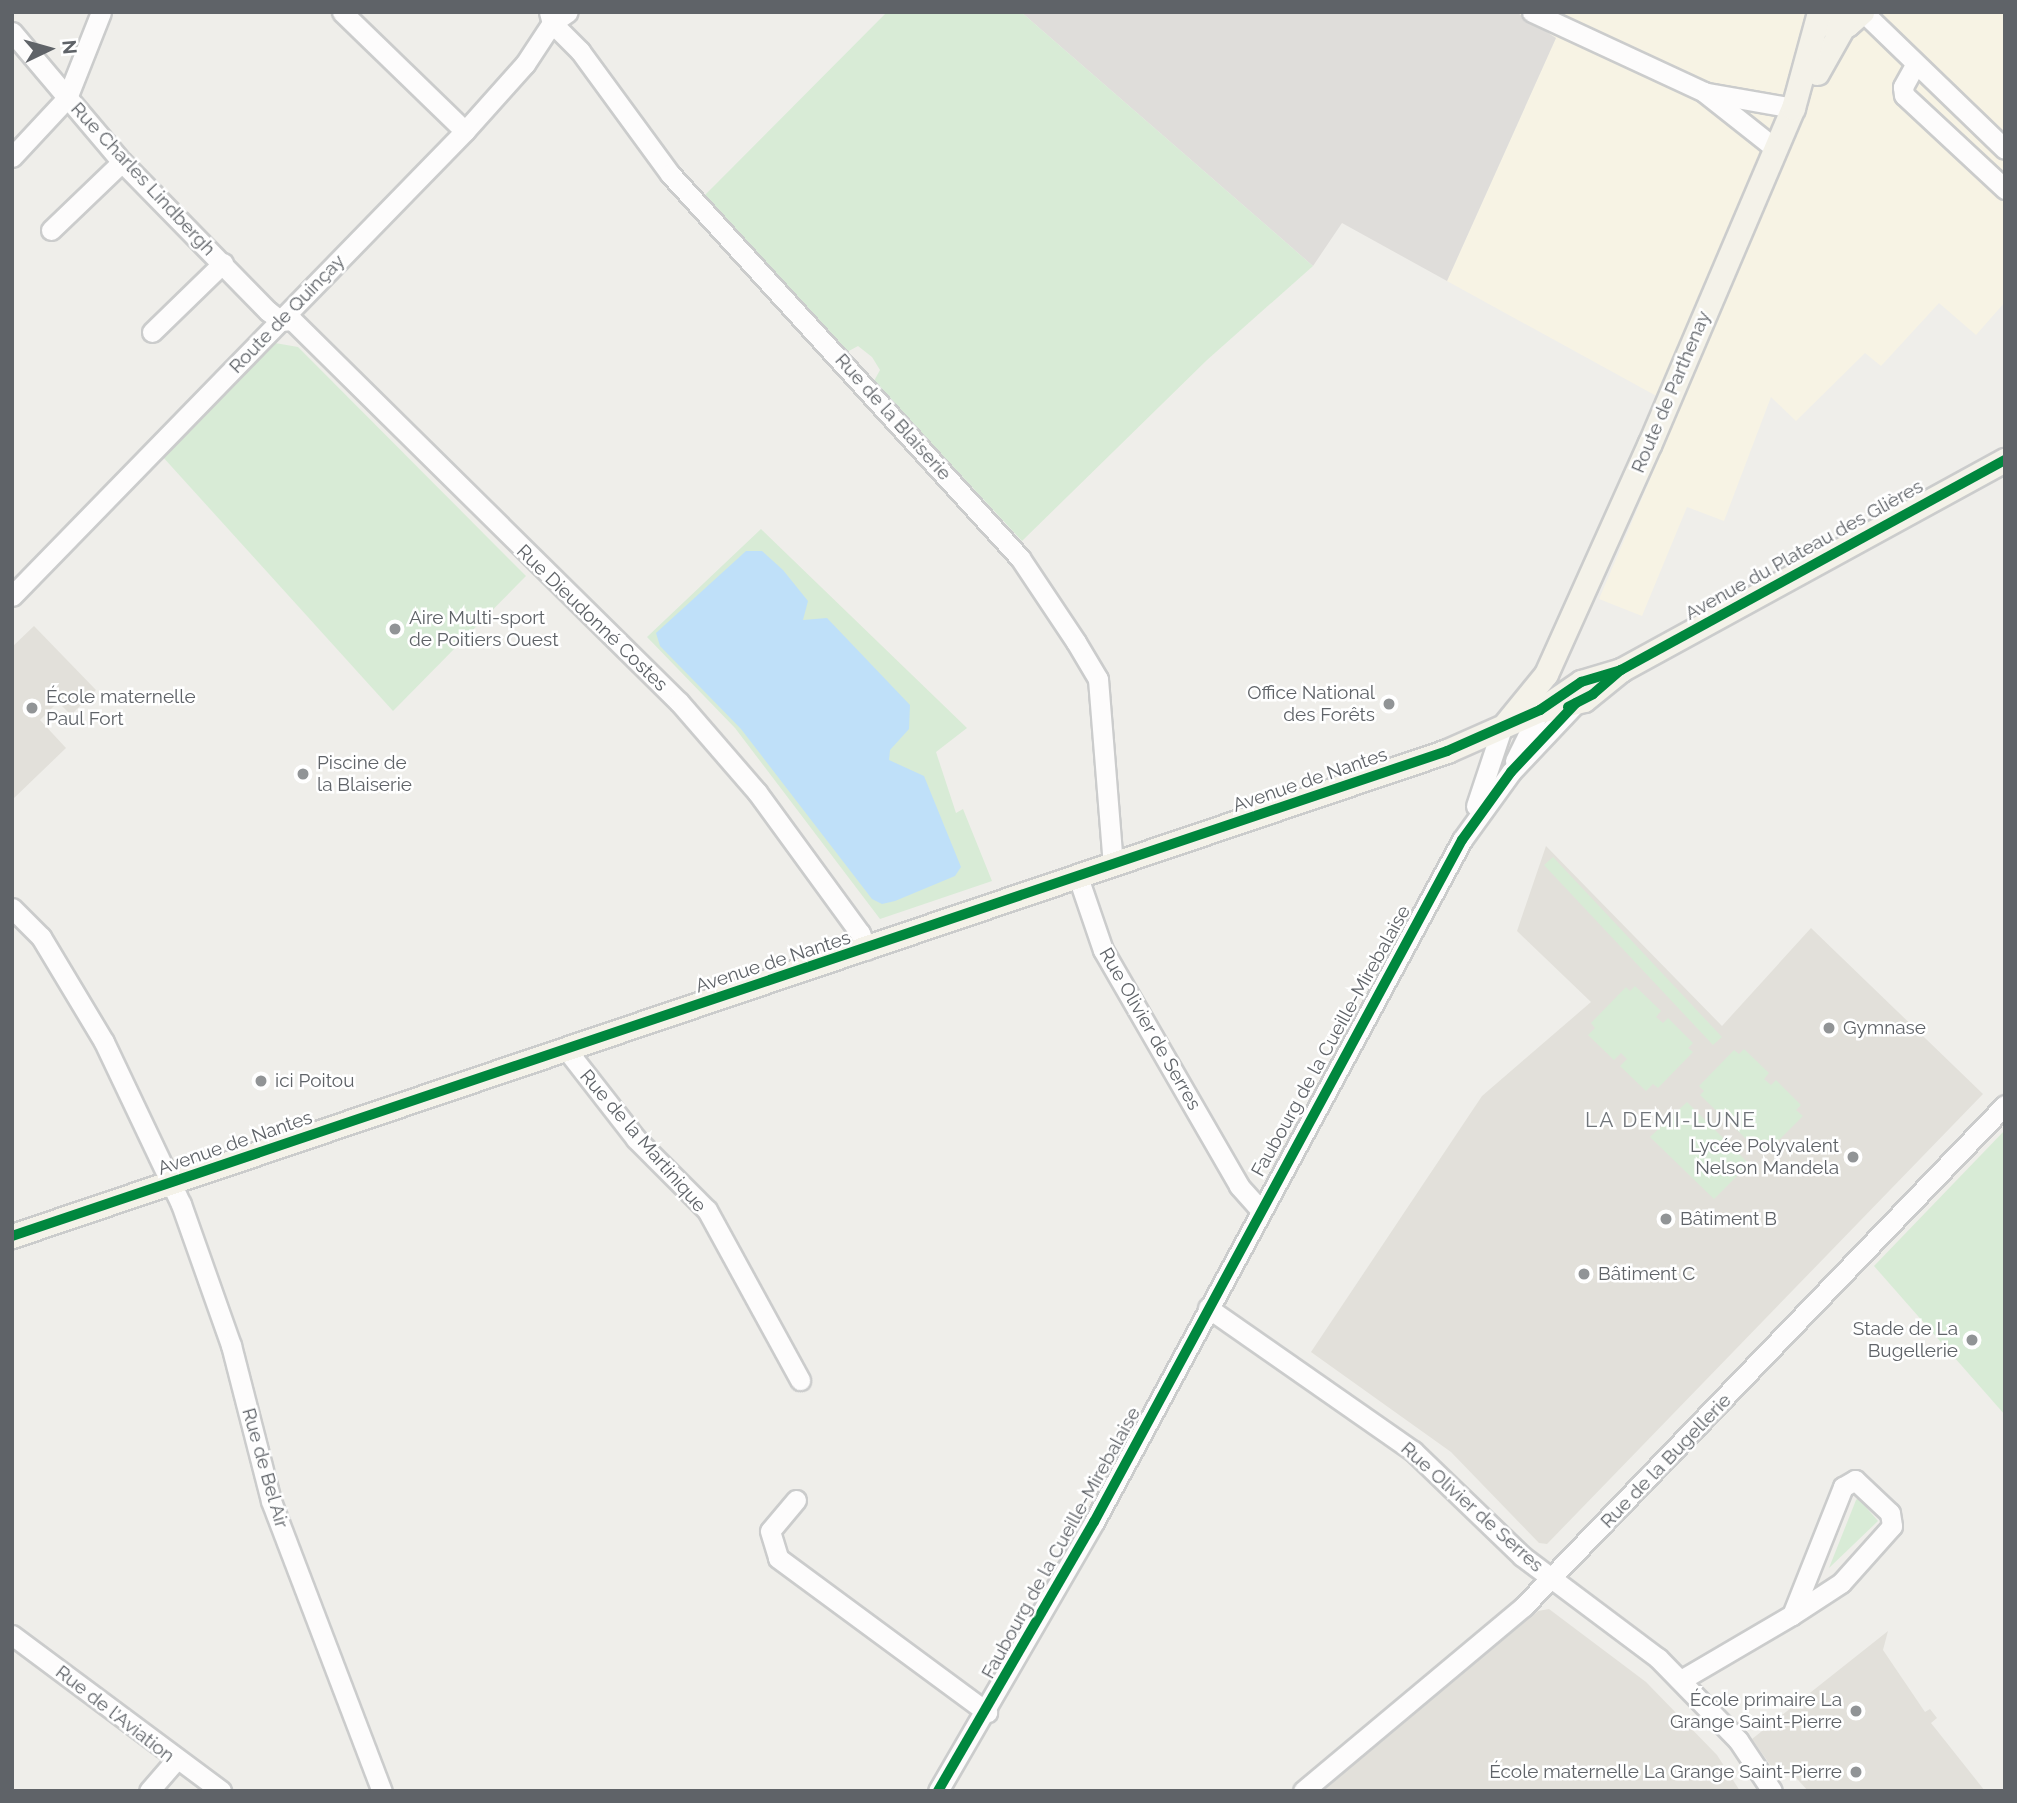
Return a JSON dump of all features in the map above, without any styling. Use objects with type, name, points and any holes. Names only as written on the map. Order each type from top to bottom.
[{"type":"main road","points":[[1817,14],[1828,24],[1843,27],[1862,12]]},
{"type":"main road","name":"Route de Parthenay","points":[[1540,710],[1546,674],[1793,108],[1817,14]]},
{"type":"main road","name":"Route de Parthenay","points":[[1793,108],[1843,27]]},
{"type":"main road","name":"Avenue du Plateau des Glières","points":[[1540,710],[1576,703],[1621,670],[2005,460]]},
{"type":"main road","name":"Avenue du Plateau des Glières","points":[[1540,710],[1581,682],[1621,670]]},
{"type":"main road","name":"Route de Parthenay","points":[[1502,728],[1546,674]]},
{"type":"main road","name":"Avenue de Nantes","points":[[12,1236],[867,950],[1447,751],[1540,710]]},
{"type":"street","points":[[12,157],[66,98],[101,12]]},
{"type":"street","points":[[342,12],[465,131]]},
{"type":"street","points":[[1532,12],[1704,92],[1776,149]]},
{"type":"street","points":[[1862,12],[2005,149]]},
{"type":"street","name":"Route de Quinçay","points":[[12,596],[465,131],[525,64],[556,16]]},
{"type":"street","name":"Rue de la Blaiserie","points":[[556,16],[670,174],[1020,558],[1098,679],[1113,865]]},
{"type":"street","name":"Rue Charles Lindbergh","points":[[12,32],[122,162],[281,321]]},
{"type":"street","points":[[1915,65],[1903,87],[1905,95],[2005,189]]},
{"type":"street","points":[[1704,92],[1793,108]]},
{"type":"street","points":[[51,230],[122,162]]},
{"type":"street","points":[[152,332],[223,263]]},
{"type":"street","name":"Rue Dieudonné Costes","points":[[281,321],[292,320],[679,702],[757,792],[860,933],[867,950]]},
{"type":"street","points":[[1462,840],[1511,772],[1576,703]]},
{"type":"street","points":[[1511,772],[1540,710]]},
{"type":"street","points":[[1462,840],[1502,728]]},
{"type":"street","name":"Faubourg de la Cueille-Mirebalaise","points":[[938,1791],[987,1712],[1462,840]]},
{"type":"street","name":"Rue Olivier de Serres","points":[[1078,877],[1102,950],[1239,1186],[1260,1209]]},
{"type":"street","name":"Rue de Bel Air","points":[[12,908],[41,937],[104,1042],[168,1184],[181,1204],[231,1345],[271,1501],[382,1791]]},
{"type":"street","name":"Rue de la Martinique","points":[[566,1049],[636,1139],[707,1210],[800,1380]]},
{"type":"street","name":"Rue de la Bugellerie","points":[[1303,1791],[1452,1670],[1551,1579],[2005,1105]]},
{"type":"street","name":"Rue Olivier de Serres","points":[[1208,1308],[1413,1451],[1551,1579],[1681,1680],[1738,1740],[1772,1791]]},
{"type":"street","points":[[1681,1680],[1791,1615],[1841,1583],[1892,1526],[1890,1513],[1855,1480],[1843,1487],[1791,1615]]},
{"type":"street","points":[[796,1500],[770,1531],[778,1558],[987,1712]]},
{"type":"street","name":"Rue de l'Aviation","points":[[12,1634],[175,1761],[221,1791]]},
{"type":"street","points":[[149,1791],[175,1761]]},
{"type":"shaded area","points":[[1021,12],[1516,12],[1556,38],[1447,281],[1342,223],[1313,266]]},
{"type":"shaded area","points":[[1516,12],[2005,12],[2005,302],[1976,335],[1939,303],[1881,366],[1865,353],[1796,421],[1771,397],[1724,521],[1687,507],[1642,616],[1599,599],[1680,409],[1447,281],[1556,38]]},
{"type":"shaded area","name":"École maternelle Paul Fort","points":[[34,626],[96,690],[71,715],[58,702],[40,720],[66,748],[12,800],[12,647]]},
{"type":"shaded area","points":[[1546,846],[1722,1026],[1811,928],[1983,1094],[1547,1544],[1539,1543],[1451,1452],[1311,1352],[1482,1096],[1591,1002],[1517,931]]},
{"type":"shaded area","points":[[1549,1609],[1646,1682],[1717,1755],[1740,1791],[1320,1791],[1538,1611]]},
{"type":"shaded area","name":"École primaire La Grange Saint-Pierre","points":[[1888,1631],[1883,1650],[1925,1712],[1930,1709],[1937,1718],[1931,1723],[1985,1791],[1808,1791],[1790,1771],[1778,1776],[1752,1739]]},
{"type":"green space","points":[[887,12],[1021,12],[1313,266],[1207,360],[1022,541],[874,381],[880,370],[872,357],[858,346],[847,352],[705,195]]},
{"type":"green space","points":[[275,343],[298,347],[526,576],[393,711],[162,456]]},
{"type":"green space","points":[[761,529],[967,728],[936,752],[956,813],[963,809],[992,881],[880,919],[735,728],[647,637]]},
{"type":"green space","points":[[1553,857],[1722,1037],[1713,1045],[1544,865]]},
{"type":"green space","points":[[1635,986],[1661,1011],[1656,1017],[1663,1023],[1668,1018],[1693,1043],[1688,1048],[1693,1052],[1658,1088],[1653,1084],[1646,1091],[1620,1066],[1627,1059],[1621,1053],[1614,1060],[1588,1035],[1595,1028],[1591,1023],[1626,987],[1630,991]]},
{"type":"green space","points":[[1744,1049],[1769,1073],[1764,1079],[1771,1085],[1776,1080],[1801,1105],[1796,1110],[1803,1116],[1767,1152],[1761,1146],[1757,1150],[1732,1125],[1735,1121],[1729,1115],[1725,1119],[1700,1095],[1704,1091],[1699,1086],[1734,1050],[1739,1054]]},
{"type":"green space","points":[[1687,1102],[1749,1164],[1714,1199],[1650,1137]]},
{"type":"green space","name":"Stade de La Bugellerie","points":[[2005,1130],[2005,1415],[1874,1266]]},
{"type":"green space","points":[[1858,1498],[1878,1521],[1829,1568],[1856,1500]]},
{"type":"water","points":[[746,551],[762,551],[783,570],[808,601],[803,620],[827,618],[910,705],[909,729],[890,750],[889,760],[924,776],[961,867],[955,876],[895,901],[882,904],[872,899],[741,729],[660,646],[656,633]]},
{"type":"cycle path","points":[[1568,707],[1593,694],[1621,670],[2005,460]]},
{"type":"cycle path","points":[[12,1236],[1447,751],[1540,710],[1581,682],[1621,670]]},
{"type":"cycle path","points":[[938,1791],[1094,1522],[1462,840],[1511,772],[1576,703]]},
{"type":"place","name":"Aire Multi-sport de Poitiers Ouest","points":[[395,629]]},
{"type":"place","name":"Office National des Forêts","points":[[1389,704]]},
{"type":"place","name":"École maternelle Paul Fort","points":[[32,708]]},
{"type":"place","name":"Piscine de la Blaiserie","points":[[303,774]]},
{"type":"place","name":"Gymnase","points":[[1829,1028]]},
{"type":"place","name":"ici Poitou","points":[[261,1081]]},
{"type":"place","name":"Lycée Polyvalent Nelson Mandela","points":[[1853,1157]]},
{"type":"place","name":"Bâtiment B","points":[[1666,1219]]},
{"type":"place","name":"Bâtiment C","points":[[1584,1274]]},
{"type":"place","name":"Stade de La Bugellerie","points":[[1972,1340]]},
{"type":"place","name":"École primaire La Grange Saint-Pierre","points":[[1856,1711]]},
{"type":"place","name":"École maternelle La Grange Saint-Pierre","points":[[1856,1772]]},
{"type":"district","name":"LA DEMI-LUNE","points":[[1671,1120]]}]
